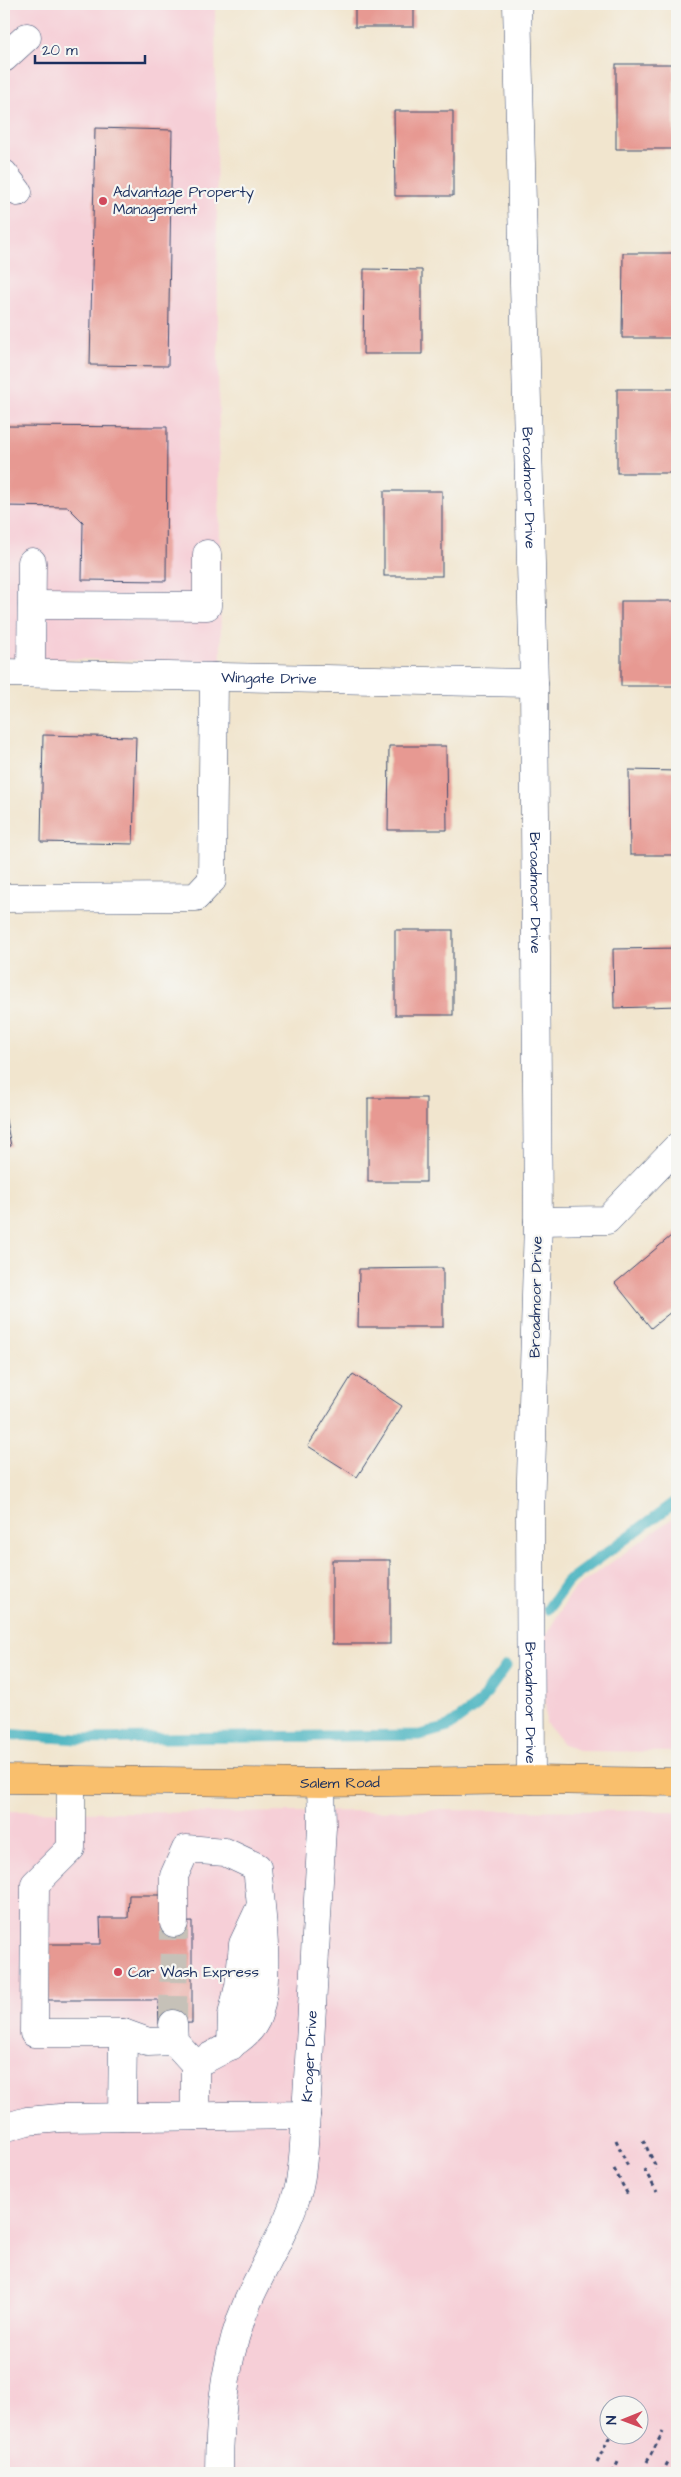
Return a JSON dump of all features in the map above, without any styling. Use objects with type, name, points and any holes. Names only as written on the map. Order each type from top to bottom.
[{"type":"main road","name":"Salem Road","points":[[4,1779],[321,1782],[531,1780],[677,1782]]},
{"type":"street","name":"Broadmoor Drive","points":[[517,4],[534,683],[538,1221],[530,1515],[531,1780]]},
{"type":"street","points":[[4,58],[27,38]]},
{"type":"street","points":[[32,605],[207,606],[207,554]]},
{"type":"street","points":[[31,673],[32,562]]},
{"type":"street","name":"Wingate Drive","points":[[4,673],[534,683]]},
{"type":"street","points":[[4,898],[196,897],[212,880],[214,677]]},
{"type":"street","points":[[538,1221],[607,1220],[677,1147]]},
{"type":"street","points":[[71,1780],[71,1848],[35,1884],[34,2033],[123,2033],[148,2042],[174,2032],[195,2064],[194,2116]]},
{"type":"street","name":"Kroger Drive","points":[[4,2128],[27,2121],[60,2118],[306,2114],[322,1826],[321,1782]]},
{"type":"street","points":[[174,1923],[174,1876],[186,1849],[225,1852],[256,1867],[261,1906],[264,1985],[256,2021],[231,2046],[195,2064]]},
{"type":"street","points":[[122,2117],[123,2033]]},
{"type":"street","points":[[219,2473],[223,2400],[230,2354],[248,2302],[274,2251],[292,2208],[299,2185],[306,2114]]},
{"type":"path","points":[[616,2140],[630,2169]]},
{"type":"path","points":[[643,2140],[657,2169]]},
{"type":"path","points":[[614,2169],[628,2196]]},
{"type":"path","points":[[644,2169],[657,2192]]},
{"type":"path","points":[[647,2462],[663,2432]]},
{"type":"path","points":[[597,2462],[606,2444]]},
{"type":"path","points":[[613,2473],[618,2462]]},
{"type":"path","points":[[662,2473],[668,2462]]},
{"type":"shaded area","points":[[4,4],[215,4],[221,662],[4,658]]},
{"type":"shaded area","points":[[677,1515],[677,1752],[581,1751],[564,1745],[546,1723],[544,1638],[573,1590]]},
{"type":"shaded area","points":[[432,1810],[677,1811],[677,2473],[4,2473],[4,1811],[226,1813]]},
{"type":"building","points":[[355,4],[414,4],[414,27],[355,27]]},
{"type":"building","points":[[653,4],[677,4],[677,7],[653,7]]},
{"type":"building","points":[[616,64],[674,64],[674,149],[616,149]]},
{"type":"building","points":[[394,111],[453,111],[453,196],[395,196]]},
{"type":"building","points":[[95,128],[172,130],[168,366],[90,365]]},
{"type":"building","points":[[623,253],[677,253],[677,338],[622,338]]},
{"type":"building","points":[[364,269],[422,270],[422,354],[363,354]]},
{"type":"building","points":[[617,389],[675,389],[675,473],[617,473]]},
{"type":"building","points":[[4,426],[167,427],[166,581],[82,580],[83,522],[68,507],[4,506]]},
{"type":"building","points":[[384,491],[442,491],[442,576],[384,576]]},
{"type":"building","points":[[621,601],[677,601],[677,686],[621,686]]},
{"type":"building","points":[[43,735],[136,737],[133,844],[41,842]]},
{"type":"building","points":[[389,746],[446,746],[447,830],[388,830]]},
{"type":"building","points":[[629,770],[677,771],[677,855],[630,855]]},
{"type":"building","points":[[395,930],[453,930],[453,1015],[395,1015]]},
{"type":"building","points":[[677,948],[677,1006],[614,1008],[613,949]]},
{"type":"building","points":[[368,1098],[426,1098],[426,1182],[368,1182]]},
{"type":"building","points":[[4,1110],[11,1146],[4,1147]]},
{"type":"building","points":[[677,1231],[677,1307],[651,1328],[615,1283]]},
{"type":"building","points":[[443,1268],[443,1327],[358,1327],[359,1269]]},
{"type":"building","points":[[353,1374],[402,1406],[357,1477],[308,1446]]},
{"type":"building","points":[[332,1560],[390,1560],[390,1644],[332,1644]]},
{"type":"building","name":"Car Wash Express","points":[[129,1895],[170,1895],[174,1923],[192,1922],[192,2023],[159,2024],[158,2000],[44,2000],[44,1944],[101,1944],[100,1918],[128,1918]]},
{"type":"waterway","points":[[548,1609],[567,1582],[677,1501]]},
{"type":"waterway","points":[[4,1734],[78,1739],[420,1735],[448,1727],[478,1705],[506,1666]]},
{"type":"tunnel","points":[[173,2024],[174,1923]]},
{"type":"place","name":"Advantage Property Management","points":[[103,201]]},
{"type":"place","name":"Car Wash Express","points":[[118,1972]]}]
